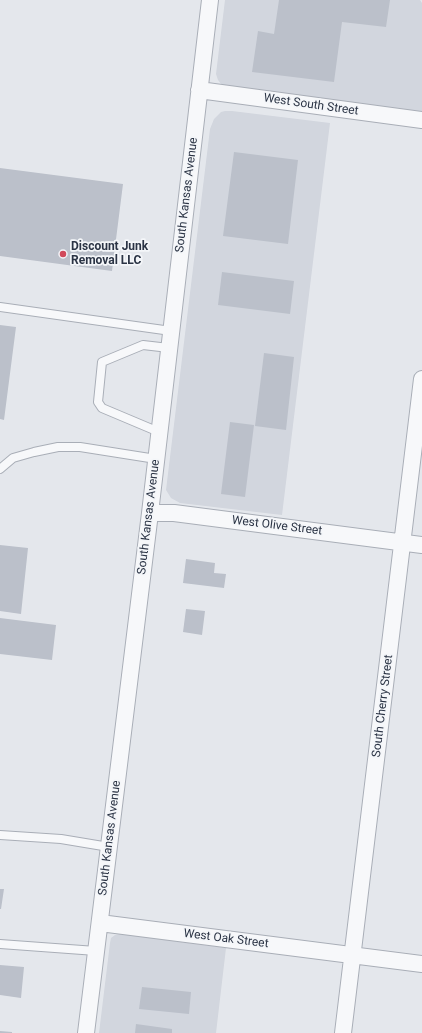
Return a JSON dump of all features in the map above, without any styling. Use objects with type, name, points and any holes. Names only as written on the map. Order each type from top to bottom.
[{"type":"street","name":"South Kansas Avenue","points":[[86,1033],[150,513],[210,0]]},
{"type":"street","name":"West South Street","points":[[199,90],[422,120]]},
{"type":"street","name":"South Cherry Street","points":[[343,1033],[422,379]]},
{"type":"street","name":"West Olive Street","points":[[150,513],[174,514],[422,545]]},
{"type":"street","name":"West Oak Street","points":[[100,923],[422,964]]},
{"type":"lane","points":[[0,307],[171,331]]},
{"type":"lane","points":[[159,432],[102,408],[98,402],[102,362],[143,345],[169,348]]},
{"type":"lane","points":[[0,469],[13,458],[34,452],[58,448],[80,447],[156,459]]},
{"type":"lane","points":[[0,835],[61,839],[109,847]]},
{"type":"lane","points":[[0,944],[96,951]]},
{"type":"shaded area","points":[[225,0],[420,0],[422,3],[422,115],[225,89],[218,80],[216,74]]},
{"type":"shaded area","points":[[225,111],[330,123],[282,515],[180,503],[171,498],[166,490],[210,129],[214,119],[221,112]]},
{"type":"shaded area","points":[[121,934],[226,948],[216,1033],[99,1033],[111,938],[115,935]]},
{"type":"building","points":[[279,0],[390,0],[386,27],[342,22],[334,82],[252,72],[258,31],[274,34]]},
{"type":"building","points":[[234,152],[298,160],[288,244],[223,236]]},
{"type":"building","points":[[0,168],[123,184],[112,271],[0,256]]},
{"type":"building","points":[[222,272],[294,281],[290,314],[218,305]]},
{"type":"building","points":[[0,325],[16,327],[4,420],[0,419]]},
{"type":"building","points":[[264,353],[294,357],[286,430],[255,426]]},
{"type":"building","points":[[230,422],[254,425],[245,497],[221,494]]},
{"type":"building","points":[[0,545],[28,548],[21,614],[0,611]]},
{"type":"building","points":[[186,559],[215,563],[214,573],[226,574],[224,588],[183,583]]},
{"type":"building","points":[[186,609],[205,611],[202,635],[183,632]]},
{"type":"building","points":[[0,618],[56,625],[52,660],[0,654]]},
{"type":"building","points":[[0,889],[4,889],[1,909],[0,909]]},
{"type":"building","points":[[0,965],[24,967],[21,998],[0,995]]},
{"type":"building","points":[[142,987],[191,992],[189,1014],[139,1009]]},
{"type":"building","points":[[136,1024],[172,1029],[172,1033],[135,1033]]},
{"type":"building","points":[[0,1031],[12,1032],[12,1033],[0,1033]]},
{"type":"place","name":"Discount Junk Removal LLC","points":[[63,254]]}]
